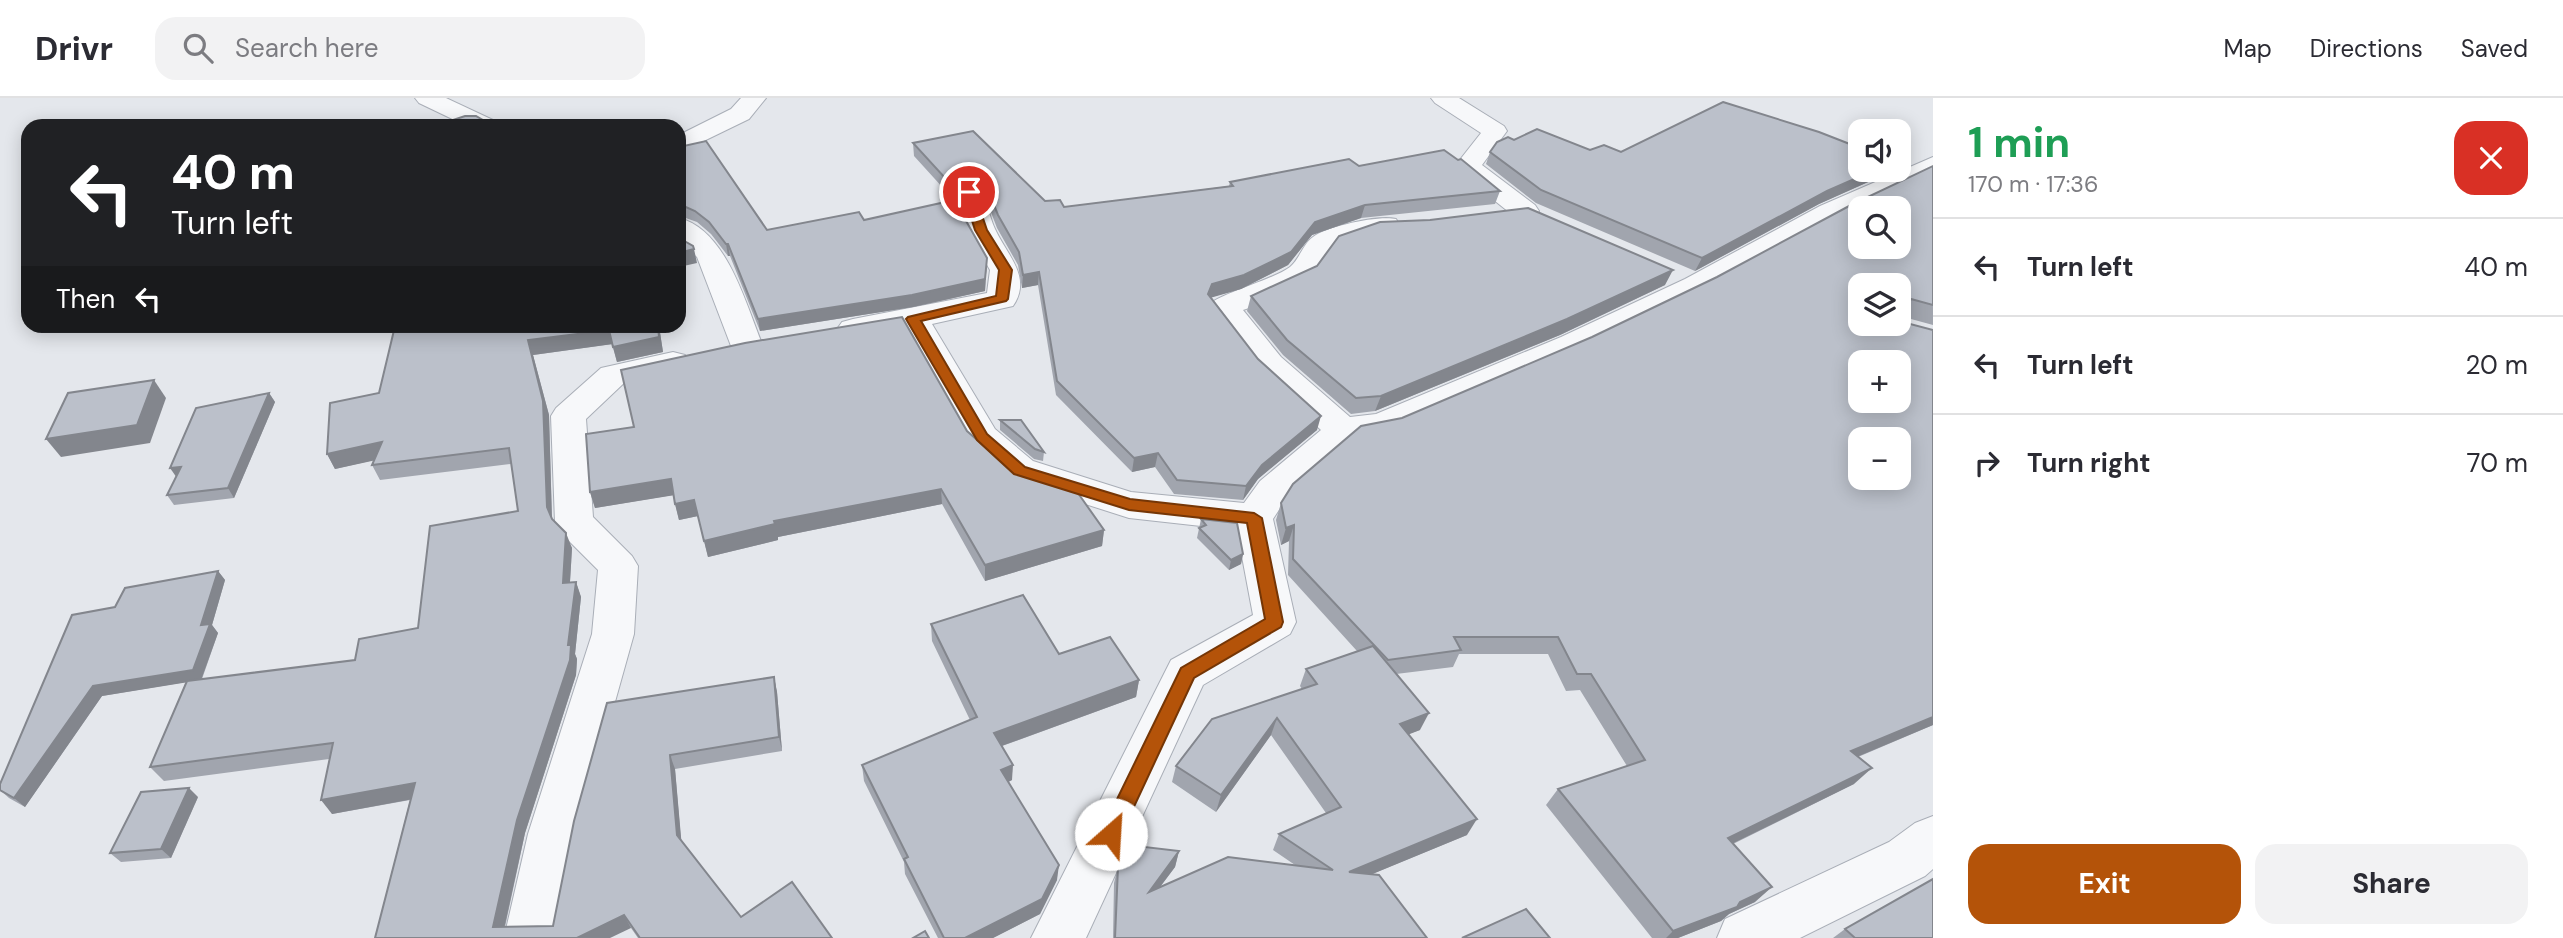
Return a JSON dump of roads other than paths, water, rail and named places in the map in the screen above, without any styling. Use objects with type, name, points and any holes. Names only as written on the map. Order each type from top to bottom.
[{"type":"street","points":[[428,98],[472,119]]},
{"type":"street","points":[[686,141],[740,114],[754,98]]},
{"type":"street","points":[[1443,98],[1495,131],[1468,166],[1538,216],[1488,216]]},
{"type":"street","points":[[1058,938],[1188,673],[1275,622],[1254,518],[1273,490],[1343,430],[1383,424],[1572,344],[1696,285],[1830,212],[1933,166]]},
{"type":"street","points":[[824,334],[913,319],[1002,299],[1005,270],[981,230],[969,192]]},
{"type":"street","points":[[1343,430],[1269,364],[1223,306],[1253,297],[1301,273],[1322,243],[1372,226],[1412,225]]},
{"type":"street","points":[[686,232],[710,253],[747,346]]},
{"type":"street","points":[[1659,269],[1696,285]]},
{"type":"street","points":[[913,319],[982,437],[1020,470],[1129,505],[1254,518]]},
{"type":"street","points":[[531,938],[553,834],[613,634],[618,566],[574,522],[568,416],[613,375],[785,340]]},
{"type":"street","points":[[1744,938],[1907,859],[1933,839]]}]
